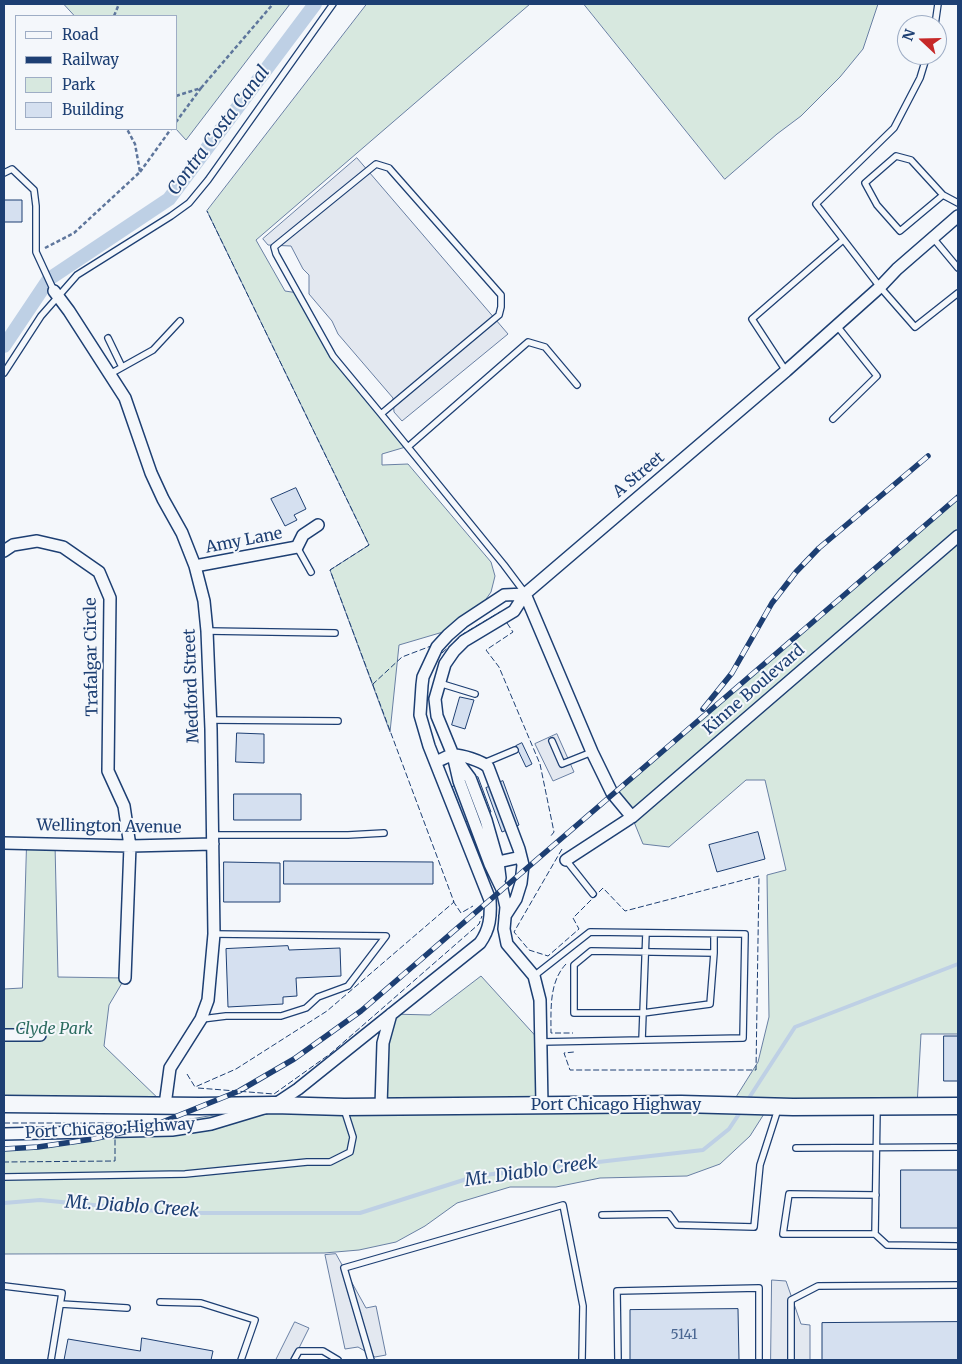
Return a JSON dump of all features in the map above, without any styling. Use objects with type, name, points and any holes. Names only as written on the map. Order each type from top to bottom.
[{"type":"street","name":"A Street","points":[[534,976],[507,944],[504,929],[506,907],[496,868],[459,781],[453,755],[437,716],[435,699],[445,664],[464,641],[514,611],[525,594],[786,371],[958,216]]},
{"type":"street","name":"Medford Street","points":[[56,294],[125,398],[151,473],[182,533],[195,566],[204,601],[210,720],[214,934],[208,1000],[201,1019],[170,1068],[166,1105]]},
{"type":"street","name":"Amy Lane","points":[[195,566],[297,547],[303,535],[318,525]]},
{"type":"street","name":"Kinne Boulevard","points":[[566,860],[632,817],[958,536]]},
{"type":"street","name":"Trafalgar Circle","points":[[4,550],[13,544],[37,541],[63,547],[99,572],[110,598],[108,771],[124,806],[130,846],[125,978]]},
{"type":"street","points":[[274,1105],[298,1089],[480,943],[486,935],[491,919],[490,900],[429,746],[420,715],[423,677],[437,648],[463,622],[504,595],[525,594],[592,752],[612,793],[632,817]]},
{"type":"street","points":[[436,762],[453,755],[484,763],[488,767],[523,865],[521,883],[516,899],[505,916]]},
{"type":"street","name":"Wellington Avenue","points":[[4,843],[130,846],[213,840]]},
{"type":"street","points":[[482,878],[496,868],[521,858]]},
{"type":"street","points":[[534,976],[540,1000],[542,1106]]},
{"type":"street","points":[[381,1106],[383,1043],[390,1014]]},
{"type":"street","points":[[4,1035],[40,1035]]},
{"type":"street","name":"Port Chicago Highway","points":[[4,1104],[344,1107],[958,1106]]},
{"type":"street","name":"Port Chicago Highway","points":[[4,1134],[172,1130],[211,1124],[274,1105]]},
{"type":"lane","points":[[4,373],[56,294],[77,275],[189,203],[208,180],[333,4]]},
{"type":"lane","points":[[924,65],[920,78],[894,128],[816,204],[880,287],[915,327],[958,293]]},
{"type":"lane","points":[[943,195],[900,231],[877,205],[865,184],[896,156],[911,160],[943,195],[958,203]]},
{"type":"lane","points":[[382,414],[499,315],[501,301],[500,295],[389,168],[376,164],[274,247],[276,254],[333,356],[504,565],[525,594]]},
{"type":"lane","points":[[4,173],[12,169],[34,190],[36,252],[56,294]]},
{"type":"lane","points":[[933,238],[958,268]]},
{"type":"lane","points":[[786,371],[752,319],[844,240]]},
{"type":"lane","points":[[110,374],[153,350],[180,321]]},
{"type":"lane","points":[[832,419],[877,376],[837,326]]},
{"type":"lane","points":[[108,338],[122,367]]},
{"type":"lane","points":[[408,446],[528,342],[545,347],[577,385]]},
{"type":"lane","points":[[297,547],[311,572]]},
{"type":"lane","points":[[207,631],[335,633]]},
{"type":"lane","points":[[439,683],[475,694]]},
{"type":"lane","points":[[210,720],[338,721]]},
{"type":"lane","points":[[552,741],[562,764],[592,752]]},
{"type":"lane","points":[[484,763],[515,750]]},
{"type":"lane","points":[[213,840],[384,833]]},
{"type":"lane","points":[[566,860],[593,894]]},
{"type":"lane","points":[[534,976],[590,932],[745,934],[743,1038],[541,1042]]},
{"type":"lane","points":[[642,1040],[646,933]]},
{"type":"lane","points":[[201,1019],[234,1016],[281,1016],[306,1008],[318,996],[348,986],[386,936],[214,934]]},
{"type":"lane","points":[[714,934],[714,953],[710,1004],[643,1013],[574,1013],[574,965],[591,951],[645,950],[714,953]]},
{"type":"lane","points":[[877,1106],[876,1234],[887,1245],[956,1246]]},
{"type":"lane","points":[[4,1177],[185,1174],[307,1162],[330,1162],[350,1152],[353,1137],[344,1107]]},
{"type":"lane","points":[[602,1215],[669,1214],[677,1225],[754,1227],[760,1165],[786,1107]]},
{"type":"lane","points":[[796,1148],[958,1147]]},
{"type":"lane","points":[[876,1195],[789,1194],[783,1234],[876,1234]]},
{"type":"lane","points":[[371,1360],[344,1268],[563,1204],[583,1306],[582,1360]]},
{"type":"lane","points":[[791,1360],[791,1300],[818,1286],[958,1285]]},
{"type":"lane","points":[[4,1286],[62,1293],[51,1360]]},
{"type":"lane","points":[[618,1360],[617,1291],[759,1288],[759,1360]]},
{"type":"lane","points":[[160,1302],[201,1303],[255,1320],[241,1360]]},
{"type":"lane","points":[[61,1304],[127,1308]]},
{"type":"lane","points":[[294,1360],[298,1351],[324,1351],[338,1360]]},
{"type":"path","points":[[178,119],[272,4]]},
{"type":"path","points":[[178,95],[202,88]]},
{"type":"path","points":[[128,130],[135,144],[140,172]]},
{"type":"path","points":[[36,252],[74,233],[140,172],[170,130]]},
{"type":"green space","points":[[64,4],[290,4],[186,140],[177,130],[178,15],[74,15]]},
{"type":"green space","points":[[367,4],[530,4],[256,240],[285,291],[298,293],[333,356],[409,446],[382,454],[382,465],[408,464],[491,562],[495,576],[491,592],[484,602],[443,632],[399,645],[390,732],[330,570],[369,545],[207,211]]},
{"type":"green space","points":[[584,4],[878,4],[863,49],[840,77],[801,116],[725,179]]},
{"type":"green space","points":[[958,497],[958,1034],[921,1034],[917,1106],[769,1106],[750,1136],[720,1164],[687,1176],[600,1178],[556,1187],[510,1187],[457,1203],[425,1226],[396,1242],[359,1250],[324,1253],[4,1254],[4,1149],[38,1147],[93,1139],[155,1125],[274,1105],[380,1106],[391,1014],[430,1015],[481,976],[541,1042],[542,1105],[731,1105],[758,1062],[769,1017],[767,875],[786,870],[765,780],[746,780],[669,847],[643,844],[632,817],[612,793]]},
{"type":"green space","name":"Clyde Park","points":[[27,843],[55,844],[58,977],[125,978],[109,1005],[104,1046],[165,1105],[4,1104],[4,989],[22,988]]},
{"type":"shaded area","points":[[357,158],[508,334],[402,421],[394,412],[393,398],[338,334],[332,321],[309,294],[309,275],[303,269],[291,246],[268,245],[263,239]]},
{"type":"shaded area","points":[[557,734],[574,772],[553,781],[535,744]]},
{"type":"shaded area","points":[[336,1254],[366,1308],[376,1306],[386,1355],[375,1357],[358,1347],[345,1349],[325,1255]]},
{"type":"shaded area","points":[[772,1280],[786,1281],[801,1324],[810,1325],[810,1360],[771,1360]]},
{"type":"shaded area","points":[[295,1322],[309,1328],[293,1360],[276,1360]]},
{"type":"building","points":[[4,200],[22,200],[22,222],[4,222]]},
{"type":"building","points":[[296,488],[306,509],[294,515],[297,520],[285,526],[271,499]]},
{"type":"building","points":[[460,697],[474,700],[465,729],[452,725]]},
{"type":"building","points":[[237,733],[264,734],[264,763],[236,762]]},
{"type":"building","points":[[522,743],[532,764],[526,767],[516,746]]},
{"type":"building","points":[[478,777],[491,812],[465,822],[452,787]]},
{"type":"building","points":[[503,781],[519,825],[502,832],[486,788]]},
{"type":"building","points":[[234,794],[301,794],[301,820],[234,820]]},
{"type":"building","points":[[758,832],[765,859],[717,872],[709,845]]},
{"type":"building","points":[[284,861],[433,862],[433,884],[284,884]]},
{"type":"building","points":[[224,862],[280,863],[280,902],[224,902]]},
{"type":"building","points":[[288,946],[289,950],[340,948],[341,976],[296,978],[297,996],[283,997],[283,1004],[228,1007],[226,949]]},
{"type":"building","points":[[944,1036],[958,1036],[958,1081],[944,1081]]},
{"type":"building","points":[[901,1170],[958,1170],[958,1228],[901,1228]]},
{"type":"building","points":[[738,1309],[739,1360],[630,1360],[630,1310]]},
{"type":"building","points":[[958,1322],[958,1360],[822,1360],[822,1323]]},
{"type":"building","points":[[142,1338],[213,1351],[211,1360],[64,1360],[68,1339],[140,1351]]},
{"type":"waterway","name":"Contra Costa Canal","points":[[4,346],[49,279],[169,199],[315,4]]},
{"type":"waterway","name":"Mt. Diablo Creek","points":[[747,1101],[795,1027],[958,964]]},
{"type":"waterway","name":"Mt. Diablo Creek","points":[[4,1203],[40,1200],[178,1213],[360,1213],[476,1176],[703,1150],[729,1129],[741,1111]]},
{"type":"railway","points":[[703,709],[732,673],[772,603],[796,572],[819,548],[928,456]]},
{"type":"railway","points":[[4,1149],[38,1147],[93,1139],[155,1125],[239,1091],[294,1059],[361,1011],[958,497]]},
{"type":"fence","points":[[187,1074],[195,1087],[236,1069],[327,1011],[454,902],[330,570],[369,545],[207,211]]},
{"type":"fence","points":[[442,653],[463,634],[500,612]]},
{"type":"fence","points":[[507,623],[513,632],[486,650],[499,667],[540,764],[554,832],[550,837]]},
{"type":"fence","points":[[373,685],[402,657],[431,646]]},
{"type":"fence","points":[[562,849],[514,932],[529,950],[548,956],[579,929],[573,918],[603,888],[625,911],[759,876],[756,1070],[570,1070],[564,1053],[574,1052]]},
{"type":"fence","points":[[453,901],[461,913],[473,906]]},
{"type":"fence","points":[[198,1088],[274,1094],[330,1054],[479,924],[482,916]]},
{"type":"fence","points":[[566,964],[556,979],[552,996],[551,1033],[573,1033]]},
{"type":"fence","points":[[4,1123],[115,1123],[115,1161],[4,1162]]}]
